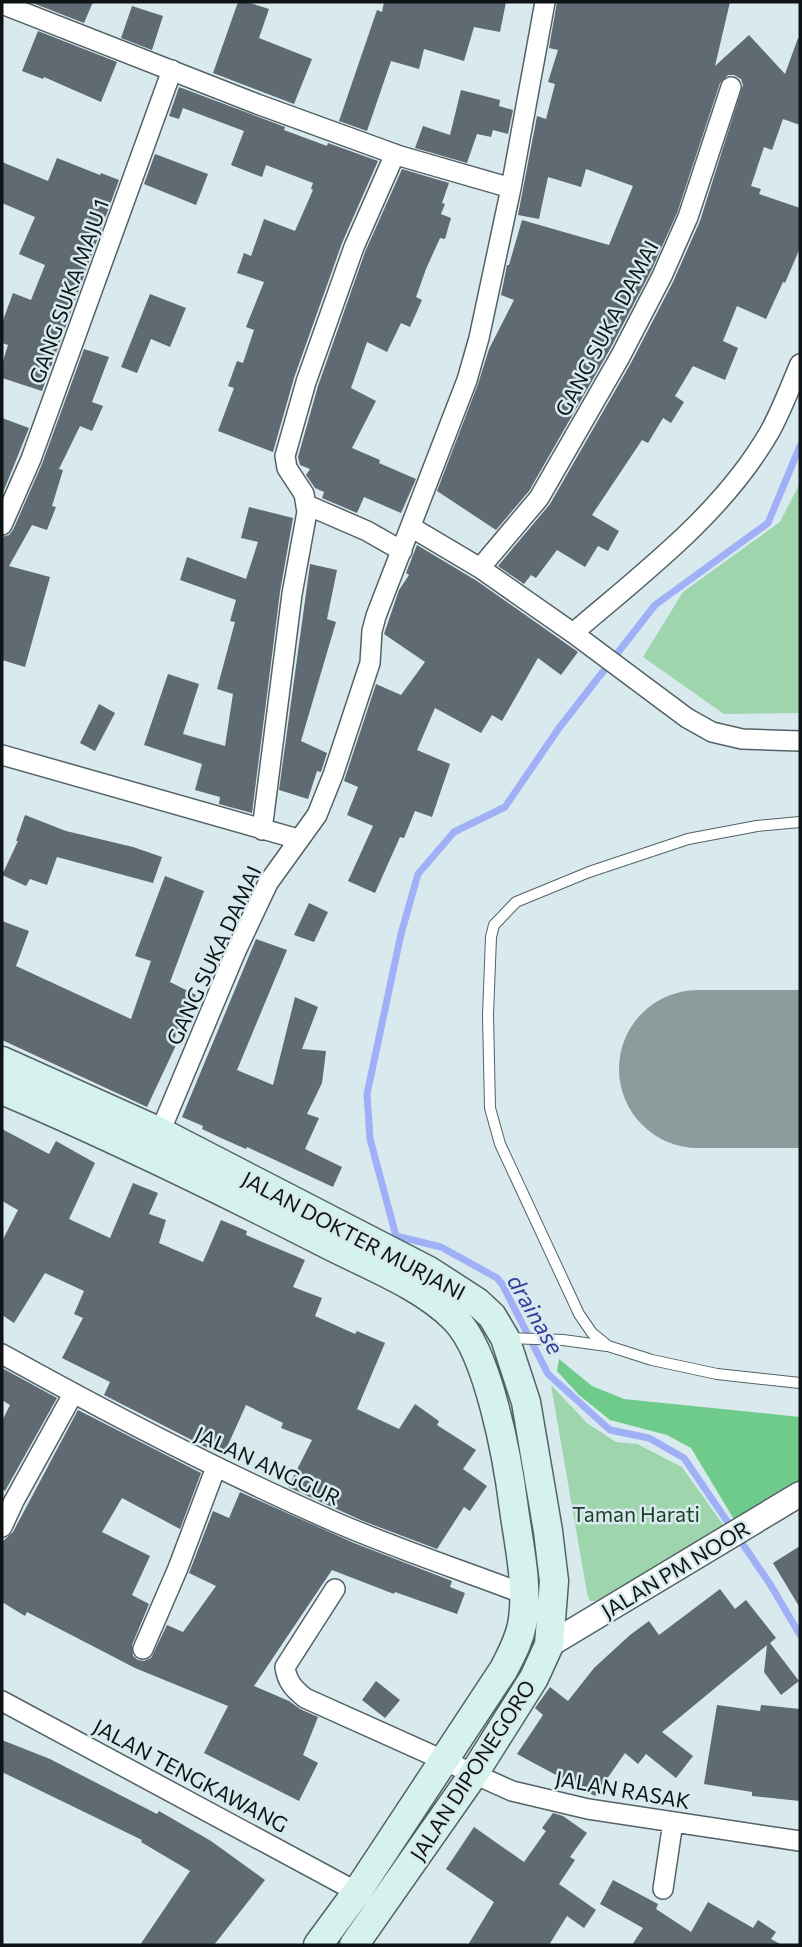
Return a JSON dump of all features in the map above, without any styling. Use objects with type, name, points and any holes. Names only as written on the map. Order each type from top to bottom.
[{"type":"main road","name":"JALAN DOKTER MURJANI","points":[[2,1070],[160,1132],[288,1211],[423,1281],[477,1302],[492,1316],[505,1338],[526,1402],[554,1581]]},
{"type":"main road","name":"JALAN DOKTER MURJANI","points":[[2,1070],[75,1121],[288,1211]]},
{"type":"main road","name":"JALAN DOKTER MURJANI","points":[[423,1281],[456,1320],[480,1360],[494,1405],[513,1497],[524,1594]]},
{"type":"main road","name":"JALAN DIPONEGORO","points":[[354,1945],[473,1775],[534,1678],[549,1645],[554,1581]]},
{"type":"main road","name":"JALAN DIPONEGORO","points":[[318,1945],[357,1892],[504,1669],[517,1644],[522,1625],[524,1594]]},
{"type":"street","points":[[2,4],[394,154],[511,188],[545,2]]},
{"type":"street","name":"GANG SUKA MAJU 1","points":[[2,525],[31,458],[172,70]]},
{"type":"street","name":"GANG SUKA DAMAI","points":[[480,568],[539,498],[626,345],[662,276],[688,217],[731,87]]},
{"type":"street","points":[[262,830],[292,594],[307,505],[304,494],[287,468],[285,456],[306,382],[354,247],[394,154]]},
{"type":"street","name":"GANG SUKA DAMAI","points":[[160,1132],[236,951],[268,883],[317,815],[333,775],[370,663],[376,616],[467,380],[479,338],[511,188]]},
{"type":"street","points":[[573,633],[680,540],[728,491],[769,433],[800,364]]},
{"type":"street","points":[[307,505],[367,531],[402,551]]},
{"type":"street","points":[[411,527],[480,568],[687,718],[712,732],[743,739],[800,741]]},
{"type":"street","points":[[2,755],[298,839]]},
{"type":"street","name":"JALAN ANGGUR","points":[[2,1354],[73,1394],[216,1467],[337,1523],[524,1594]]},
{"type":"street","points":[[2,1528],[73,1394]]},
{"type":"street","points":[[143,1649],[178,1568],[216,1467]]},
{"type":"street","name":"JALAN PM NOOR","points":[[549,1645],[800,1494]]},
{"type":"street","name":"JALAN RASAK","points":[[335,1589],[285,1667],[286,1677],[292,1687],[305,1698],[512,1791],[576,1806],[800,1841]]},
{"type":"street","name":"JALAN TENGKAWANG","points":[[2,1701],[357,1892]]},
{"type":"street","points":[[663,1889],[673,1822]]},
{"type":"lane","points":[[608,1346],[592,1332],[579,1314],[500,1144],[490,1108],[488,1015],[491,937],[494,925],[516,902],[589,872],[688,839],[757,826],[800,822]]},
{"type":"lane","points":[[505,1338],[563,1340],[608,1346],[652,1360],[717,1374],[800,1383]]},
{"type":"green space","points":[[800,483],[800,713],[724,714],[643,657],[683,592],[780,522]]},
{"type":"green space","points":[[559,1359],[592,1386],[624,1399],[800,1417],[800,1487],[735,1521],[691,1448],[667,1435],[610,1420],[579,1395],[557,1371]]},
{"type":"green space","name":"Taman Harati","points":[[551,1385],[587,1423],[616,1442],[637,1444],[682,1467],[729,1533],[599,1601],[590,1601]]},
{"type":"building","points":[[30,2],[93,2],[84,23]]},
{"type":"building","points":[[238,2],[269,9],[259,38],[312,59],[294,104],[213,73]]},
{"type":"building","points":[[384,2],[506,2],[500,32],[474,27],[464,61],[424,49],[419,69],[391,61],[367,131],[339,121],[377,10],[382,12]]},
{"type":"building","points":[[557,2],[730,2],[715,66],[749,35],[785,74],[798,38],[800,39],[800,125],[783,119],[772,150],[764,147],[751,186],[761,189],[759,194],[800,208],[800,248],[766,319],[737,306],[723,341],[738,348],[725,380],[693,366],[675,396],[684,402],[671,423],[663,418],[648,443],[642,440],[592,515],[619,531],[608,551],[598,546],[585,567],[557,550],[536,578],[531,575],[524,584],[498,566],[550,504],[631,363],[673,282],[700,221],[743,85],[741,79],[734,75],[728,75],[720,83],[677,213],[651,271],[529,491],[496,530],[437,491],[489,349],[514,300],[501,295],[507,265],[522,220],[609,245],[633,186],[586,169],[581,187],[548,177],[539,219],[518,215],[537,116],[546,119],[555,84],[548,82],[558,50],[549,48]]},
{"type":"building","points":[[132,6],[163,16],[152,50],[121,38]]},
{"type":"building","points":[[38,31],[117,62],[101,102],[44,77],[43,79],[22,71]]},
{"type":"building","points":[[179,87],[327,146],[328,143],[378,161],[342,243],[294,378],[273,452],[218,431],[234,388],[228,386],[237,361],[243,363],[254,330],[246,327],[264,282],[237,273],[244,253],[251,256],[264,219],[295,231],[313,190],[313,183],[266,165],[262,177],[231,165],[244,131],[183,108],[179,119],[169,116]]},
{"type":"building","points":[[461,90],[500,100],[499,106],[513,110],[508,134],[493,130],[491,137],[477,134],[467,163],[415,148],[423,126],[450,135]]},
{"type":"building","points":[[155,154],[208,174],[196,205],[144,184]]},
{"type":"building","points":[[57,158],[119,180],[42,391],[2,378],[2,364],[8,345],[2,343],[2,323],[13,293],[31,300],[45,265],[19,254],[35,217],[2,203],[2,162],[48,181]]},
{"type":"building","points":[[402,169],[449,183],[441,214],[451,218],[445,239],[440,238],[426,269],[416,297],[422,300],[410,327],[401,323],[387,352],[367,342],[351,388],[376,401],[352,448],[416,479],[401,513],[364,497],[357,513],[322,498],[324,492],[315,488],[306,475],[310,469],[300,465],[298,457],[318,386],[365,252]]},
{"type":"building","points":[[150,294],[186,308],[170,347],[151,339],[137,373],[121,367]]},
{"type":"building","points":[[84,349],[109,357],[92,402],[103,406],[92,431],[80,426],[59,469],[63,470],[52,506],[56,507],[47,530],[32,525],[9,566],[50,577],[25,667],[2,660],[2,537],[13,530],[42,464]]},
{"type":"building","points":[[2,418],[29,428],[2,495]]},
{"type":"building","points":[[249,507],[293,518],[280,592],[252,813],[219,804],[220,797],[195,790],[202,764],[144,745],[168,674],[199,684],[183,734],[225,746],[233,694],[217,689],[235,622],[230,621],[236,600],[180,580],[187,557],[246,579],[258,542],[241,538]]},
{"type":"building","points":[[417,545],[477,581],[578,652],[561,675],[538,658],[502,721],[492,715],[481,733],[435,708],[417,750],[450,764],[432,817],[415,811],[375,893],[348,881],[373,826],[347,815],[358,787],[344,781],[376,684],[401,695],[425,662],[384,634],[399,590],[409,575],[406,573]]},
{"type":"building","points":[[310,564],[337,570],[327,619],[336,622],[301,741],[327,753],[321,772],[317,771],[308,799],[279,790]]},
{"type":"building","points":[[99,704],[115,713],[95,751],[80,743]]},
{"type":"building","points":[[25,815],[66,831],[162,857],[153,883],[57,857],[47,885],[30,879],[26,886],[2,875],[18,841]]},
{"type":"building","points":[[165,876],[204,891],[170,982],[196,995],[174,1039],[178,1041],[147,1107],[2,1040],[2,921],[29,931],[16,966],[131,1019],[151,961],[135,956]]},
{"type":"building","points":[[309,903],[328,912],[314,942],[294,935]]},
{"type":"building","points":[[256,939],[287,950],[237,1070],[273,1085],[295,997],[318,1007],[302,1049],[326,1051],[322,1083],[307,1114],[319,1118],[305,1149],[342,1167],[333,1187],[247,1147],[246,1149],[221,1138],[182,1117]]},
{"type":"building","points":[[2,1129],[49,1154],[56,1141],[95,1163],[69,1219],[110,1238],[133,1183],[158,1193],[149,1214],[166,1220],[159,1243],[203,1262],[221,1220],[247,1231],[246,1235],[305,1260],[293,1287],[322,1298],[315,1316],[355,1334],[357,1331],[385,1343],[357,1409],[399,1429],[415,1404],[439,1421],[437,1425],[476,1450],[463,1469],[487,1486],[470,1511],[464,1507],[437,1549],[363,1521],[288,1487],[312,1440],[281,1428],[283,1423],[246,1405],[223,1456],[104,1395],[110,1382],[62,1358],[83,1318],[74,1314],[84,1291],[45,1273],[14,1323],[2,1315],[2,1241],[18,1210],[2,1201]]},
{"type":"building","points":[[2,1368],[57,1398],[5,1491],[2,1489],[2,1421],[10,1405],[2,1400]]},
{"type":"building","points":[[78,1410],[201,1473],[180,1529],[122,1498],[102,1532],[150,1556],[132,1595],[149,1604],[132,1645],[133,1656],[138,1660],[151,1658],[167,1625],[183,1632],[216,1586],[189,1573],[213,1511],[229,1518],[240,1492],[354,1543],[452,1581],[450,1587],[465,1593],[457,1614],[332,1570],[254,1686],[318,1717],[303,1755],[318,1763],[299,1801],[204,1753],[228,1706],[135,1668],[27,1612],[25,1616],[2,1602],[2,1542],[13,1532]]},
{"type":"building","points":[[800,1546],[800,1608],[773,1563]]},
{"type":"building","points":[[720,1589],[735,1609],[746,1600],[776,1638],[770,1643],[799,1681],[781,1695],[764,1672],[767,1645],[662,1732],[693,1756],[676,1778],[646,1754],[638,1764],[625,1753],[595,1796],[517,1754],[543,1715],[535,1708],[550,1687],[568,1701],[594,1668],[649,1621],[659,1635]]},
{"type":"building","points":[[376,1681],[400,1700],[385,1718],[362,1700]]},
{"type":"building","points":[[717,1705],[760,1711],[761,1705],[800,1709],[800,1801],[752,1796],[752,1792],[704,1784]]},
{"type":"building","points":[[2,1740],[50,1759],[157,1814],[159,1811],[211,1841],[265,1880],[214,1945],[140,1945],[190,1871],[141,1842],[142,1840],[2,1772]]},
{"type":"building","points":[[553,1813],[563,1816],[587,1833],[570,1857],[575,1860],[559,1884],[596,1910],[584,1928],[567,1916],[549,1945],[468,1945],[494,1902],[446,1869],[474,1827],[524,1862],[546,1831],[542,1828]]},
{"type":"building","points":[[613,1880],[658,1904],[656,1909],[691,1932],[708,1902],[753,1928],[758,1920],[776,1932],[771,1939],[782,1945],[632,1945],[643,1928],[600,1904]]},
{"type":"waterway","name":"drainase","points":[[800,446],[768,523],[655,605],[559,728],[505,807],[454,832],[418,874],[401,934],[367,1094],[370,1139],[396,1236],[441,1247],[497,1278],[548,1374],[610,1430],[649,1438],[684,1458],[770,1584],[800,1635]]},
{"type":"runway","points":[[698,1069],[800,1069]]}]
